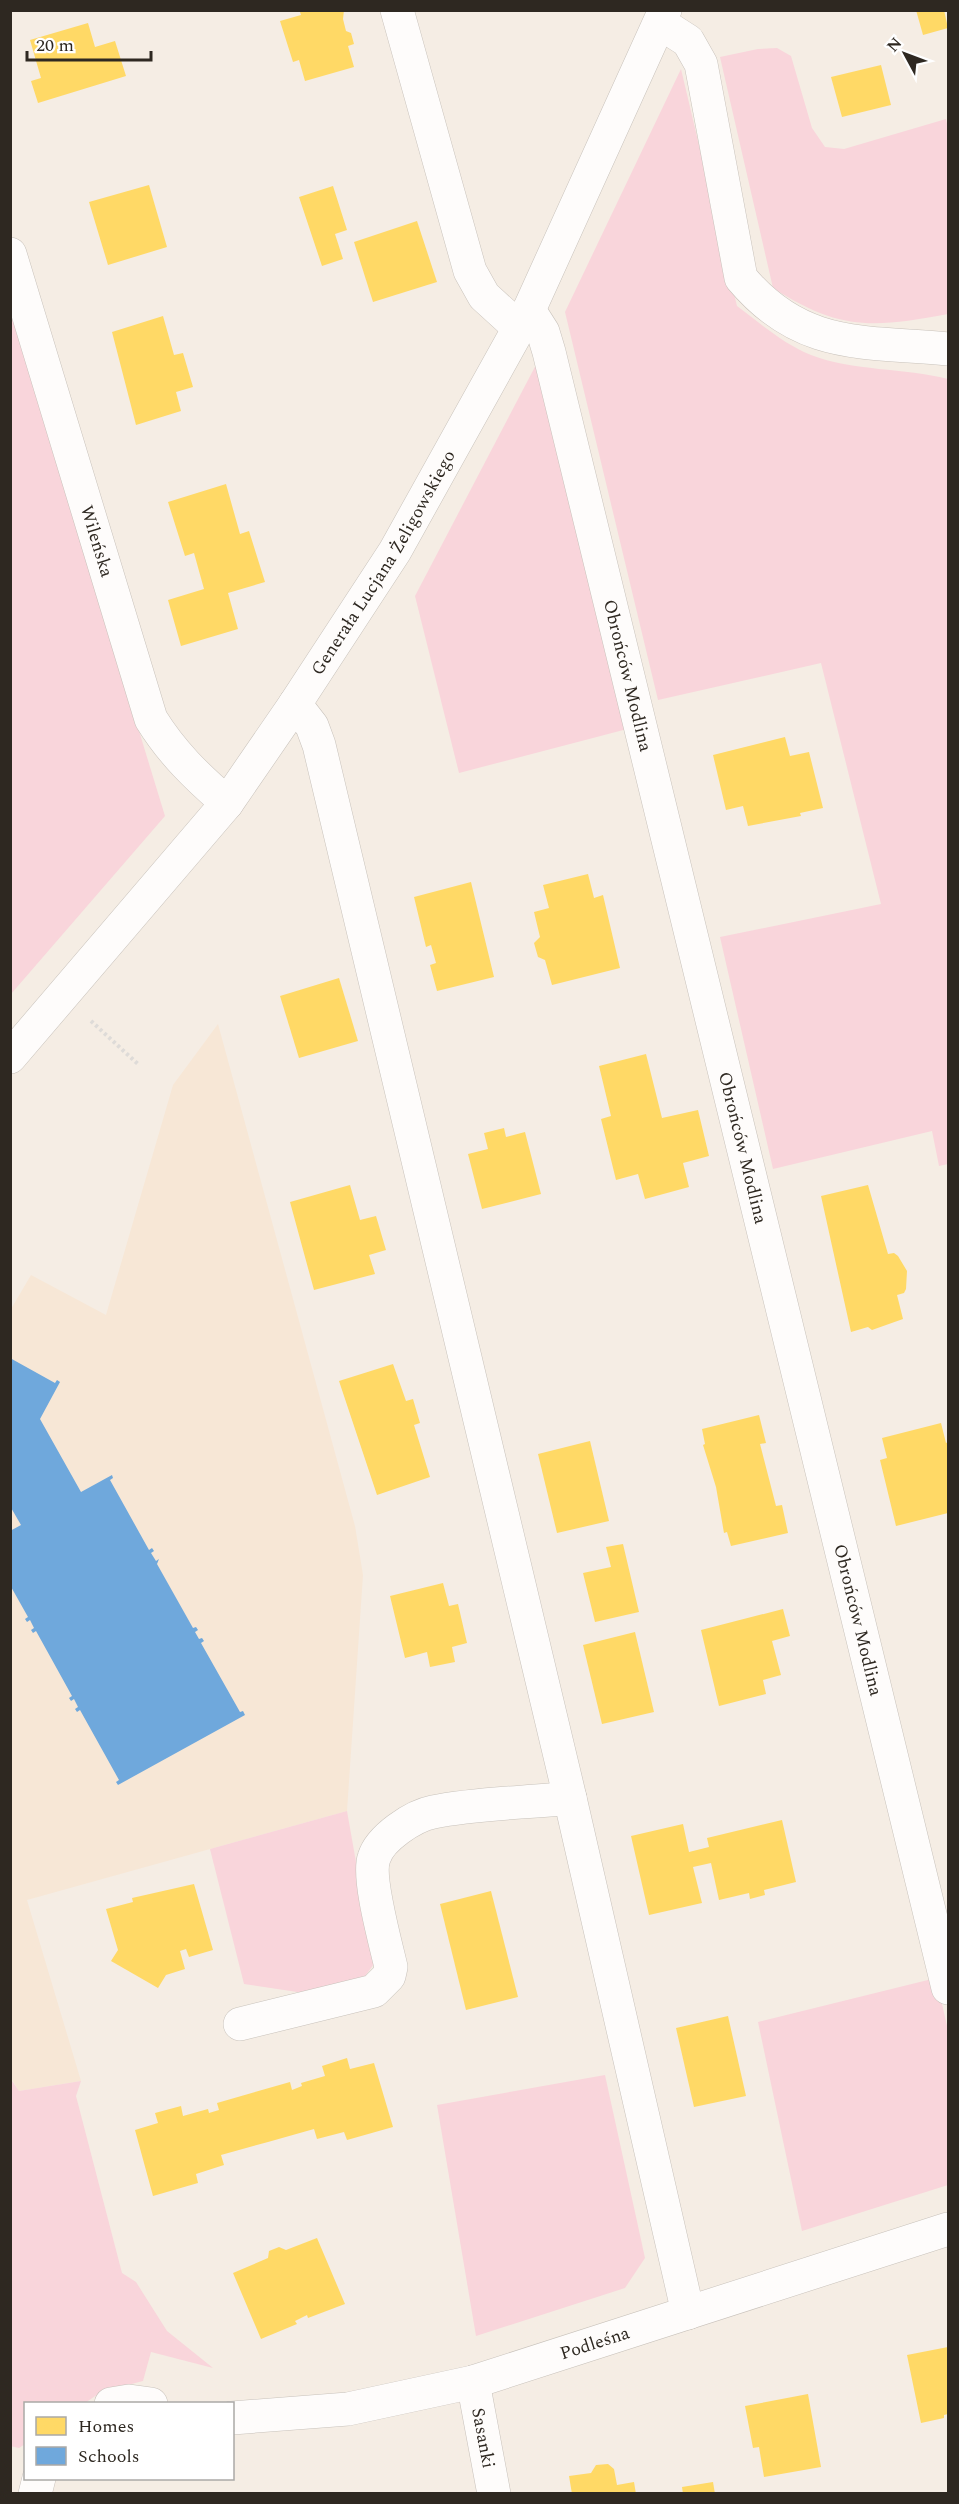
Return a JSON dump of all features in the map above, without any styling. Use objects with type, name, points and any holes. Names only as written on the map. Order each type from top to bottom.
[{"type":"street","name":"Obrońców Modlina","points":[[397,10],[470,271],[484,296],[543,332],[549,352],[729,1081],[948,1988]]},
{"type":"street","name":"Generała Lucjana Żeligowskiego","points":[[10,1057],[227,802],[295,704],[395,551],[523,318],[662,17]]},
{"type":"street","points":[[662,17],[688,41],[700,64],[741,278],[759,300],[788,321],[817,335],[948,349]]},
{"type":"street","name":"Wileńska","points":[[10,254],[151,719],[167,745],[186,768],[227,802]]},
{"type":"street","points":[[295,704],[312,726],[319,745],[570,1798],[688,2313]]},
{"type":"street","points":[[240,2024],[374,1991],[389,1976],[391,1967],[374,1883],[373,1859],[391,1836],[406,1822],[432,1812],[570,1798]]},
{"type":"street","name":"Podleśna","points":[[234,2418],[348,2409],[473,2382],[948,2229]]},
{"type":"street","name":"Sasanki","points":[[473,2382],[494,2493]]},
{"type":"path","points":[[88,1018],[139,1065]]},
{"type":"shaded area","points":[[777,48],[791,56],[812,128],[825,147],[844,149],[946,119],[948,128],[948,314],[898,322],[858,322],[838,319],[818,312],[773,288],[720,57],[758,49]]},
{"type":"shaded area","points":[[681,69],[737,306],[782,339],[811,355],[861,367],[948,379],[948,1164],[939,1166],[932,1131],[773,1169],[720,937],[881,904],[821,663],[658,700],[565,312]]},
{"type":"shaded area","points":[[10,309],[165,816],[11,994],[10,994]]},
{"type":"shaded area","points":[[538,361],[631,728],[459,773],[415,596]]},
{"type":"shaded area","points":[[218,1024],[355,1526],[363,1575],[347,1811],[27,1900],[81,2081],[19,2091],[11,2078],[11,1309],[31,1275],[106,1315],[173,1085]]},
{"type":"shaded area","points":[[347,1811],[374,1964],[360,1983],[304,1993],[244,1984],[210,1849]]},
{"type":"shaded area","points":[[936,1978],[948,2030],[948,2185],[802,2231],[758,2022]]},
{"type":"shaded area","points":[[605,2075],[645,2258],[625,2288],[476,2336],[437,2105]]},
{"type":"shaded area","points":[[10,2078],[19,2091],[81,2081],[76,2096],[122,2273],[136,2282],[167,2331],[213,2368],[151,2352],[143,2381],[101,2392],[86,2402],[24,2402],[24,2445],[19,2448],[10,2446]]},
{"type":"building: Homes","points":[[344,10],[343,19],[346,31],[351,33],[354,44],[348,46],[354,67],[305,81],[299,60],[293,62],[280,21],[301,15],[300,12]]},
{"type":"building: Homes","points":[[916,10],[944,10],[948,28],[923,35]]},
{"type":"building: Homes","points":[[88,23],[95,47],[115,41],[126,76],[38,103],[31,81],[41,78],[30,40]]},
{"type":"building: Homes","points":[[881,65],[891,105],[842,117],[831,77]]},
{"type":"building: Homes","points":[[149,185],[167,247],[108,265],[89,202]]},
{"type":"building: Homes","points":[[333,186],[347,230],[335,234],[343,259],[322,266],[299,197]]},
{"type":"building: Homes","points":[[417,221],[437,282],[373,302],[354,242]]},
{"type":"building: Homes","points":[[163,316],[174,355],[183,353],[193,387],[176,392],[181,411],[136,425],[112,332]]},
{"type":"building: Homes","points":[[226,484],[240,534],[249,531],[265,582],[228,593],[238,629],[181,646],[168,600],[204,589],[194,553],[185,556],[168,502]]},
{"type":"building: Homes","points":[[785,737],[790,756],[809,752],[823,808],[800,813],[801,816],[748,826],[743,806],[726,810],[713,755]]},
{"type":"building: Homes","points":[[588,874],[594,898],[603,895],[620,968],[552,985],[545,960],[538,957],[534,943],[540,937],[534,912],[549,908],[543,885]]},
{"type":"building: Homes","points":[[471,882],[494,977],[437,991],[430,965],[436,963],[431,945],[426,947],[414,897]]},
{"type":"building: Homes","points":[[339,978],[358,1041],[299,1058],[280,996]]},
{"type":"building: Homes","points":[[646,1054],[662,1118],[698,1110],[709,1156],[683,1163],[689,1187],[645,1199],[638,1174],[616,1180],[601,1119],[611,1116],[599,1066]]},
{"type":"building: Homes","points":[[504,1128],[506,1137],[525,1132],[541,1194],[482,1209],[468,1154],[488,1149],[484,1133]]},
{"type":"building: Homes","points":[[350,1185],[360,1220],[376,1216],[386,1250],[369,1255],[375,1274],[314,1290],[290,1202]]},
{"type":"building: Homes","points":[[868,1185],[888,1254],[894,1253],[898,1256],[907,1271],[906,1289],[904,1293],[897,1295],[903,1319],[872,1330],[868,1327],[851,1332],[821,1196]]},
{"type":"building: Homes","points":[[393,1364],[406,1401],[413,1399],[420,1423],[414,1425],[430,1477],[377,1495],[339,1381]]},
{"type":"building: Homes","points":[[759,1415],[766,1443],[760,1444],[776,1506],[782,1505],[788,1533],[731,1546],[727,1532],[724,1533],[716,1487],[703,1445],[705,1444],[702,1429]]},
{"type":"building: Homes","points":[[941,1423],[946,1443],[948,1442],[948,1513],[896,1526],[880,1460],[887,1458],[882,1438]]},
{"type":"building: Homes","points":[[590,1441],[609,1521],[557,1533],[538,1454]]},
{"type":"building: Homes","points":[[623,1544],[639,1612],[595,1622],[583,1573],[611,1567],[606,1547]]},
{"type":"building: Homes","points":[[443,1583],[449,1606],[458,1604],[467,1643],[452,1647],[455,1662],[430,1667],[427,1652],[405,1658],[390,1596]]},
{"type":"building: Homes","points":[[783,1609],[790,1636],[772,1641],[781,1675],[763,1680],[766,1694],[719,1706],[701,1630]]},
{"type":"building: Homes","points":[[635,1632],[654,1712],[602,1724],[583,1645]]},
{"type":"building: Homes","points":[[782,1820],[796,1882],[764,1890],[765,1895],[750,1899],[749,1893],[719,1900],[711,1863],[693,1867],[702,1903],[649,1915],[631,1836],[683,1824],[689,1852],[709,1847],[707,1838]]},
{"type":"building: Homes","points":[[194,1884],[213,1950],[189,1957],[186,1949],[180,1951],[185,1969],[166,1975],[158,1988],[111,1961],[118,1950],[106,1909],[133,1902],[132,1898]]},
{"type":"building: Homes","points":[[491,1891],[518,1997],[466,2010],[440,1904]]},
{"type":"building: Homes","points":[[728,2016],[746,2096],[694,2107],[676,2028]]},
{"type":"building: Homes","points":[[347,2058],[350,2069],[374,2063],[393,2127],[347,2140],[344,2132],[317,2139],[314,2129],[221,2155],[224,2165],[196,2174],[198,2183],[153,2196],[135,2130],[158,2123],[155,2113],[181,2106],[183,2116],[208,2109],[209,2113],[219,2110],[217,2103],[290,2082],[292,2090],[302,2086],[301,2083],[325,2076],[322,2066]]},
{"type":"building: Homes","points":[[317,2238],[345,2304],[308,2318],[307,2315],[295,2321],[297,2324],[261,2339],[233,2273],[268,2258],[269,2251],[279,2247],[286,2250]]},
{"type":"building: Homes","points":[[948,2347],[948,2414],[944,2415],[944,2418],[921,2423],[907,2355]]},
{"type":"building: Homes","points":[[808,2394],[821,2467],[764,2477],[759,2447],[753,2448],[745,2406]]},
{"type":"building: Homes","points":[[608,2464],[614,2469],[617,2485],[634,2482],[636,2494],[572,2494],[569,2476],[591,2473],[596,2465]]},
{"type":"building: Homes","points":[[713,2482],[715,2494],[683,2494],[682,2487]]},
{"type":"building: Schools","points":[[10,1358],[55,1383],[57,1380],[60,1382],[40,1419],[81,1492],[112,1475],[113,1478],[110,1480],[149,1550],[152,1548],[154,1551],[151,1553],[156,1561],[159,1559],[157,1564],[193,1628],[196,1627],[198,1630],[195,1632],[199,1639],[202,1638],[204,1641],[201,1643],[240,1712],[243,1711],[245,1715],[118,1785],[116,1782],[119,1780],[80,1710],[77,1712],[75,1709],[78,1707],[74,1699],[71,1701],[69,1698],[72,1696],[36,1631],[33,1633],[31,1630],[34,1628],[30,1620],[27,1622],[25,1619],[28,1617],[10,1585],[10,1531],[21,1525],[10,1506]]}]
